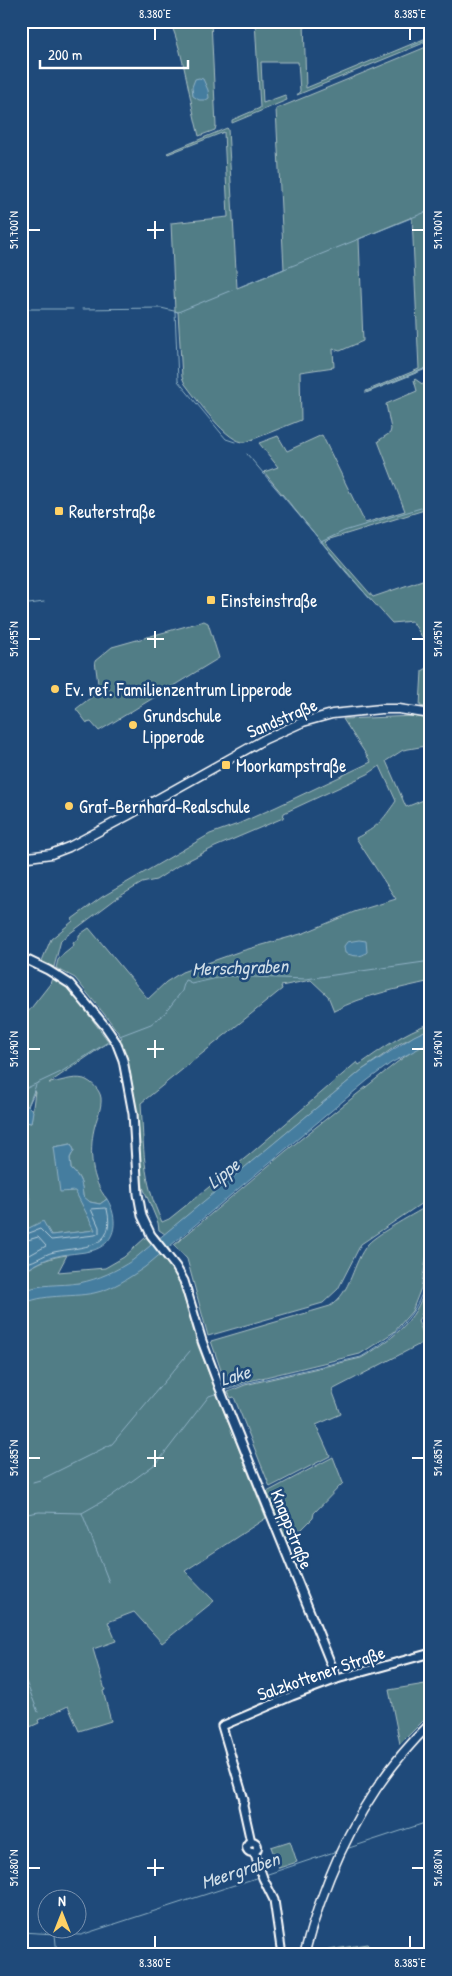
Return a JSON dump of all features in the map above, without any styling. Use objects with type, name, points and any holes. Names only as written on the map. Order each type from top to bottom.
[{"type":"main road","name":"Sandstraße","points":[[21,858],[51,854],[69,847],[265,739],[303,722],[332,714],[381,709],[408,710],[431,714]]},
{"type":"main road","points":[[304,1955],[318,1910],[341,1850],[370,1797],[404,1751],[431,1723]]},
{"type":"street","name":"Knappstraße","points":[[21,957],[61,977],[74,987],[116,1042],[123,1060],[133,1114],[140,1208],[145,1224],[151,1236],[184,1281],[202,1341],[221,1392],[337,1680]]},
{"type":"street","name":"Salzkottener Straße","points":[[282,1955],[274,1900],[262,1876],[254,1852],[258,1846],[255,1842],[251,1842],[243,1806],[244,1800],[222,1726],[292,1696],[337,1680],[431,1654]]},
{"type":"green space","points":[[170,21],[211,21],[216,126],[215,130],[199,136],[183,64]]},
{"type":"green space","points":[[255,21],[304,21],[306,88],[431,36],[431,40],[297,95],[300,91],[298,62],[261,62],[263,103],[285,95],[287,100],[232,123],[232,120],[260,108]]},
{"type":"green space","points":[[431,45],[431,367],[366,393],[366,391],[419,369],[412,217],[359,239],[363,341],[340,351],[333,349],[334,367],[300,372],[301,420],[246,442],[239,441],[222,429],[185,384],[182,377],[178,312],[175,311],[171,223],[228,217],[224,132],[167,153],[227,128],[237,288],[284,269],[276,109]]},
{"type":"green space","points":[[415,379],[431,390],[431,508],[325,542],[373,597],[431,577],[431,651],[412,621],[392,623],[346,572],[264,472],[278,467],[259,443],[278,436],[287,451],[322,435],[365,523],[405,511],[378,441],[390,433],[391,429],[386,404],[417,391]]},
{"type":"green space","points":[[204,621],[208,623],[219,658],[99,731],[91,722],[87,723],[76,709],[99,691],[95,661],[112,647]]},
{"type":"green space","points":[[431,666],[431,708],[420,706],[422,671]]},
{"type":"green space","points":[[415,716],[431,719],[431,745],[403,750],[386,761],[406,807],[431,797],[431,981],[369,997],[334,1011],[328,996],[311,980],[281,986],[282,989],[141,1103],[147,1178],[155,1207],[162,1222],[169,1219],[249,1155],[357,1062],[359,1065],[412,1031],[431,1023],[431,1028],[399,1044],[362,1070],[165,1234],[159,1230],[158,1223],[143,1187],[131,1080],[126,1059],[118,1040],[122,1038],[75,978],[56,968],[58,960],[74,945],[73,943],[79,938],[79,935],[89,928],[148,999],[166,982],[182,972],[238,952],[304,933],[354,912],[396,899],[356,838],[379,823],[396,801],[380,766],[368,774],[284,813],[283,818],[215,847],[179,865],[156,880],[142,883],[117,898],[61,940],[54,967],[41,963],[51,939],[73,921],[72,919],[102,897],[210,834],[238,824],[371,762],[343,719]]},
{"type":"green space","points":[[52,978],[68,987],[109,1042],[49,1083],[80,1078],[93,1084],[99,1092],[101,1106],[92,1138],[92,1156],[98,1184],[107,1199],[100,1204],[90,1202],[83,1197],[80,1181],[71,1169],[70,1158],[74,1150],[71,1144],[54,1147],[96,1230],[51,1235],[43,1222],[21,1232],[21,1209],[30,1200],[21,1175],[21,1121],[31,1123],[35,1091],[28,1106],[21,1107],[21,1095],[27,1088],[21,1088],[21,1021],[50,984]]},
{"type":"green space","points":[[431,1042],[431,1197],[361,1244],[338,1289],[323,1303],[208,1336],[187,1259],[174,1245],[286,1151],[396,1063],[414,1050]]},
{"type":"green space","points":[[431,1204],[431,1231],[421,1288],[412,1311],[394,1332],[360,1354],[227,1388],[211,1341],[330,1306],[343,1293],[358,1260],[368,1244],[388,1229]]},
{"type":"green space","points":[[157,1234],[170,1250],[198,1346],[266,1518],[185,1571],[214,1601],[162,1643],[134,1612],[108,1622],[116,1641],[93,1649],[105,1690],[103,1691],[111,1721],[79,1731],[68,1706],[38,1720],[39,1723],[21,1731],[21,1266],[26,1271],[45,1260],[67,1255],[58,1272],[105,1268],[124,1257],[146,1237],[149,1241]]},
{"type":"green space","points":[[431,1254],[429,1296],[418,1321],[426,1341],[332,1390],[341,1414],[316,1425],[330,1456],[270,1487],[234,1397],[231,1398],[228,1392],[245,1385],[361,1358],[382,1345],[416,1311],[425,1288]]},
{"type":"green space","points":[[333,1457],[343,1483],[314,1513],[313,1518],[287,1544],[267,1492]]},
{"type":"green space","points":[[431,1683],[431,1713],[400,1744],[389,1690]]},
{"type":"green space","points":[[290,1841],[297,1862],[279,1868],[271,1847]]},
{"type":"green space","points":[[367,1944],[377,1955],[309,1955],[310,1953]]},
{"type":"water","points":[[195,79],[203,79],[208,90],[209,98],[206,100],[199,100],[193,96],[192,87]]},
{"type":"water","points":[[366,941],[367,952],[357,956],[345,953],[344,946],[347,942]]},
{"type":"water","points":[[431,1028],[431,1042],[391,1063],[368,1080],[145,1267],[108,1289],[94,1293],[38,1299],[21,1305],[21,1292],[28,1289],[79,1283],[107,1274],[133,1260],[362,1070],[414,1036]]},
{"type":"water","points":[[28,1106],[33,1111],[31,1123],[21,1121],[21,1107]]},
{"type":"water","points":[[71,1144],[74,1150],[70,1158],[71,1169],[80,1181],[83,1196],[90,1202],[100,1204],[107,1199],[111,1206],[114,1221],[112,1235],[102,1246],[94,1250],[53,1257],[25,1271],[21,1266],[21,1232],[43,1221],[51,1235],[95,1230],[75,1191],[60,1192],[54,1147]]},
{"type":"water","points":[[21,1175],[28,1189],[29,1198],[26,1205],[21,1209]]},
{"type":"waterway","points":[[411,46],[431,38]]},
{"type":"waterway","points":[[242,286],[431,210]]},
{"type":"waterway","points":[[82,309],[161,308],[178,312],[232,290]]},
{"type":"waterway","points":[[21,309],[73,309]]},
{"type":"waterway","points":[[175,311],[178,381],[226,439],[235,442]]},
{"type":"waterway","points":[[367,392],[431,366]]},
{"type":"waterway","points":[[247,454],[370,599]]},
{"type":"waterway","points":[[321,542],[344,531],[431,505]]},
{"type":"waterway","points":[[21,605],[44,602]]},
{"type":"waterway","name":"Merschgraben","points":[[117,1037],[151,1024],[165,1013],[182,991],[185,980],[191,984],[226,976],[306,979],[431,961]]},
{"type":"waterway","name":"Merschgraben","points":[[27,1088],[61,1072],[111,1040]]},
{"type":"waterway","points":[[28,1106],[36,1085]]},
{"type":"waterway","name":"Lake","points":[[224,1391],[244,1384],[361,1357],[381,1344],[406,1321],[419,1301],[426,1279],[431,1244]]},
{"type":"waterway","points":[[33,1482],[112,1444],[190,1351]]},
{"type":"waterway","name":"Lake","points":[[21,1515],[39,1512],[82,1513],[110,1497],[158,1462],[209,1396],[218,1393]]},
{"type":"waterway","points":[[21,1482],[27,1482]]},
{"type":"waterway","points":[[82,1513],[109,1582]]},
{"type":"waterway","points":[[21,1669],[38,1712]]},
{"type":"waterway","name":"Meergraben","points":[[346,1849],[431,1821]]},
{"type":"waterway","name":"Meergraben","points":[[265,1875],[337,1851]]},
{"type":"waterway","name":"Meergraben","points":[[88,1933],[259,1877]]},
{"type":"waterway","points":[[21,1932],[55,1934],[57,1955]]},
{"type":"place","name":"Reuterstraße","points":[[59,511]]},
{"type":"place","name":"Einsteinstraße","points":[[211,600]]},
{"type":"place","name":"Ev. ref. Familienzentrum Lipperode","points":[[55,689]]},
{"type":"place","name":"Grundschule Lipperode","points":[[133,725]]},
{"type":"place","name":"Moorkampstraße","points":[[226,765]]},
{"type":"place","name":"Graf-Bernhard-Realschule","points":[[69,806]]},
{"type":"water label","name":"Lippe","points":[[223,1173]]}]
